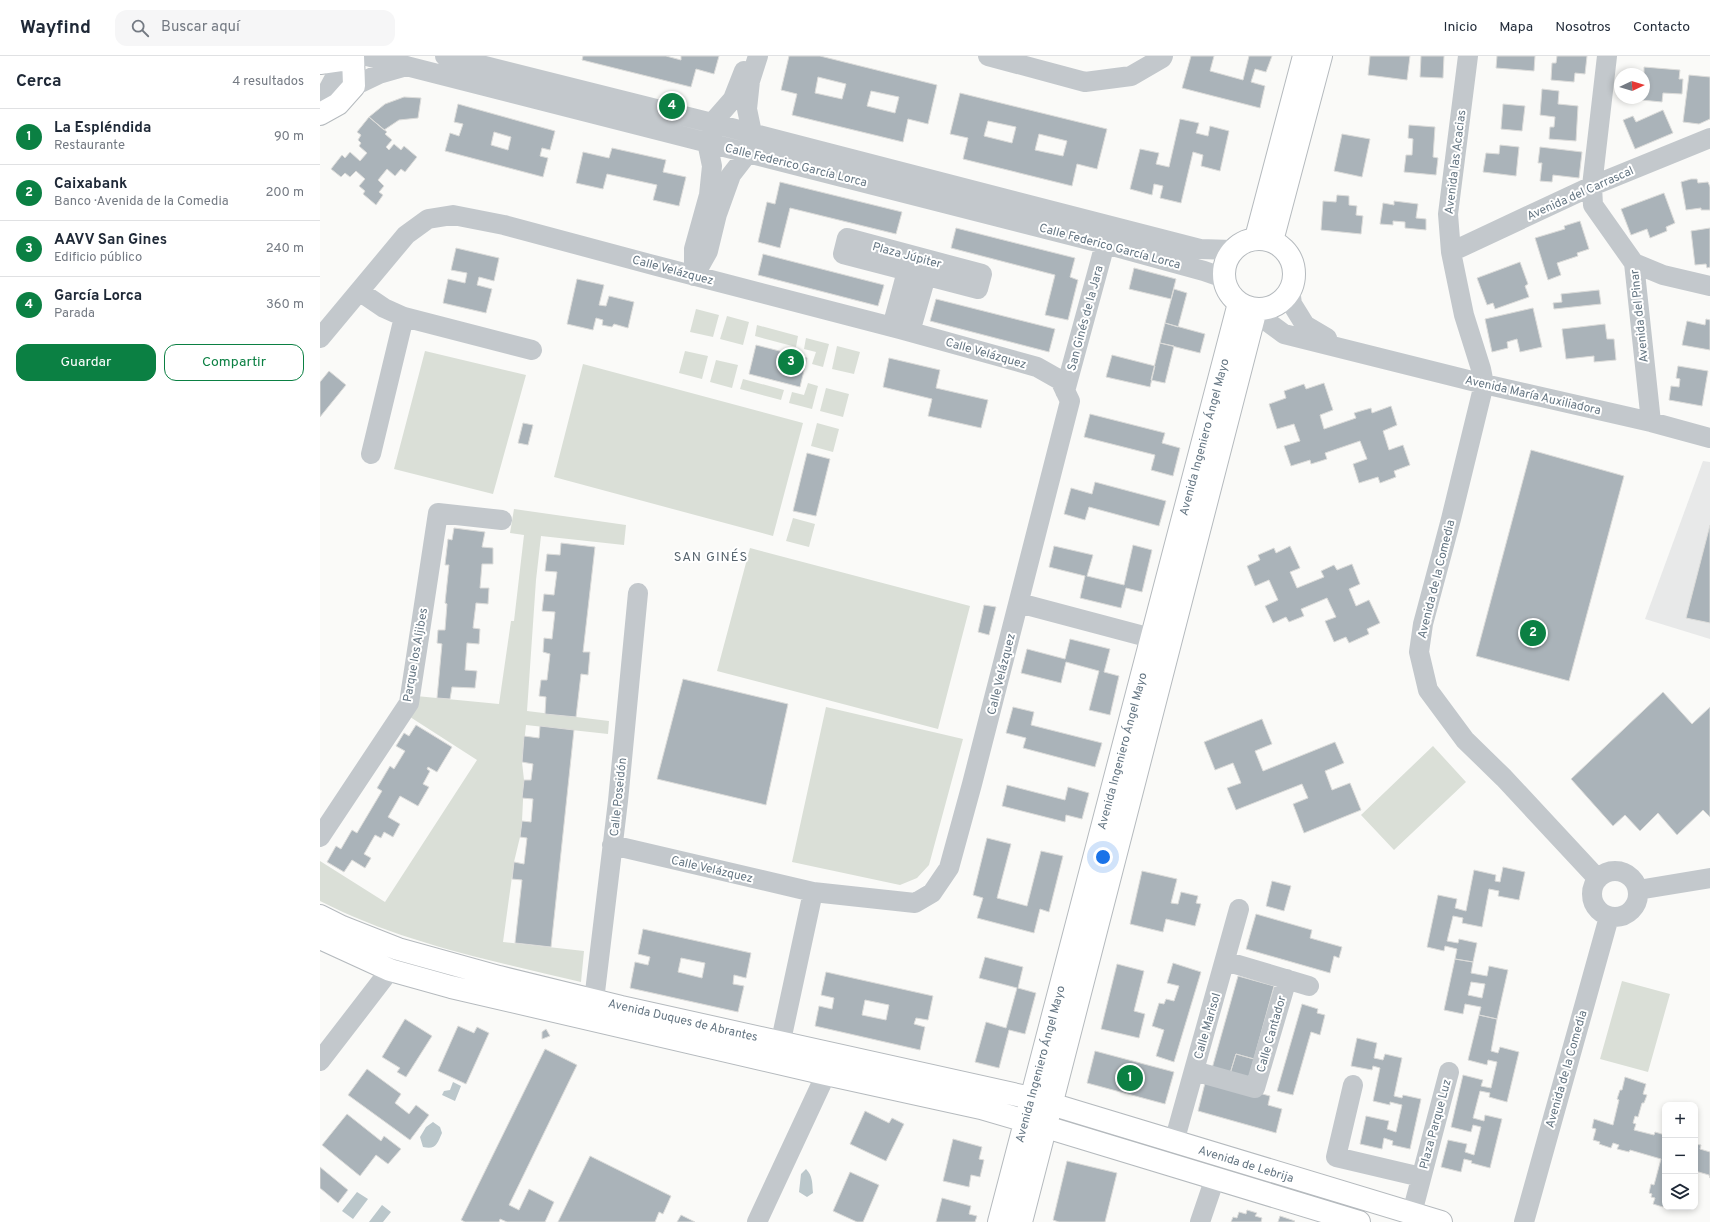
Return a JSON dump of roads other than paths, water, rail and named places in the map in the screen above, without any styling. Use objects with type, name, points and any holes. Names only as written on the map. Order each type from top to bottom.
[{"type":"main road","points":[[320,64],[340,60],[347,56]]},
{"type":"main road","points":[[320,114],[338,104],[354,86],[351,56]]},
{"type":"main road","points":[[1264,240],[1304,56]]},
{"type":"main road","points":[[1264,240],[1320,56]]},
{"type":"main road","points":[[1264,240],[1284,249],[1292,261],[1294,276],[1290,289],[1278,304],[1266,308],[1248,306],[1228,292],[1224,278],[1225,263],[1232,250],[1243,242],[1264,240]]},
{"type":"main road","name":"Avenida Ingeniero Ángel Mayo","points":[[999,1222],[1031,1098],[1248,340],[1248,306]]},
{"type":"main road","name":"Avenida Ingeniero Ángel Mayo","points":[[1021,1222],[1052,1105],[1161,640],[1248,306]]},
{"type":"main road","name":"Avenida Duques de Abrantes","points":[[320,916],[342,927],[398,949],[499,977],[593,1010]]},
{"type":"main road","name":"Avenida Duques de Abrantes","points":[[320,938],[390,970],[451,987],[593,1010],[778,1052],[1031,1098],[1052,1105]]},
{"type":"main road","name":"Avenida Duques de Abrantes","points":[[778,1052],[826,1074],[981,1108],[1046,1127]]},
{"type":"main road","name":"Avenida de Lebrija","points":[[1052,1105],[1441,1222]]},
{"type":"main road","name":"Avenida de Lebrija","points":[[1046,1127],[1359,1222]]},
{"type":"street","points":[[320,105],[334,79],[351,56]]},
{"type":"street","name":"Calle Federico García Lorca","points":[[367,56],[707,142],[750,143],[1200,249],[1232,250]]},
{"type":"street","name":"Calle Federico García Lorca","points":[[445,56],[712,123],[750,143],[1204,271],[1224,278]]},
{"type":"street","points":[[694,276],[694,249],[709,195],[712,166],[707,142],[712,123],[733,99],[743,74],[747,56]]},
{"type":"street","points":[[694,276],[708,251],[717,214],[731,175],[750,143],[747,109],[750,81],[758,56]]},
{"type":"street","points":[[988,56],[1021,60],[1085,82],[1131,76],[1163,56]]},
{"type":"street","name":"Avenida las Acacias","points":[[1468,56],[1448,214],[1451,252],[1464,315],[1481,369],[1484,384]]},
{"type":"street","name":"Avenida del Pinar","points":[[1607,56],[1592,186],[1593,205],[1634,263],[1651,422]]},
{"type":"street","points":[[354,86],[380,74],[407,66]]},
{"type":"street","name":"Avenida del Carrascal","points":[[1451,252],[1592,186],[1710,138]]},
{"type":"street","name":"Calle Velázquez","points":[[320,338],[406,235],[428,218],[453,215],[504,225],[901,329],[1037,367],[1060,380],[1070,401],[1019,603],[949,868],[932,893],[915,903],[812,892],[612,845]]},
{"type":"street","name":"Plaza Júpiter","points":[[846,238],[982,274],[978,289],[916,273],[842,254],[846,238]]},
{"type":"street","name":"San Ginés de la Jara","points":[[1065,391],[1105,244]]},
{"type":"street","points":[[1634,263],[1663,275],[1710,286]]},
{"type":"street","name":"Plaza Júpiter","points":[[901,329],[916,273]]},
{"type":"street","name":"Avenida María Auxiliadora","points":[[1290,289],[1292,304],[1305,325],[1327,338],[1356,351]]},
{"type":"street","points":[[359,291],[384,308],[404,317],[532,350]]},
{"type":"street","name":"Avenida María Auxiliadora","points":[[1248,306],[1284,334],[1484,384],[1651,422],[1710,438]]},
{"type":"street","points":[[371,454],[404,317]]},
{"type":"street","points":[[1248,340],[1256,333],[1265,332],[1284,334]]},
{"type":"street","name":"Avenida de la Comedia","points":[[1484,384],[1451,519],[1423,624],[1419,652],[1428,690],[1465,740],[1504,778],[1598,879]]},
{"type":"street","name":"Parque los Aljibes","points":[[320,837],[409,703],[438,513],[502,520]]},
{"type":"street","name":"Calle Poseidón","points":[[593,1010],[638,594]]},
{"type":"street","points":[[1019,603],[1161,640]]},
{"type":"street","points":[[1617,871],[1630,877],[1638,890],[1635,905],[1624,916],[1609,917],[1602,914],[1592,902],[1592,889],[1598,879],[1607,872],[1617,871]]},
{"type":"street","points":[[1638,890],[1710,878]]},
{"type":"street","points":[[778,1052],[812,892]]},
{"type":"street","name":"Calle Marisol","points":[[1174,1142],[1239,909]]},
{"type":"street","name":"Avenida de la Comedia","points":[[1524,1222],[1609,917]]},
{"type":"street","points":[[1225,961],[1309,986]]},
{"type":"street","points":[[320,1061],[390,970]]},
{"type":"street","name":"Calle Cantador","points":[[1194,1071],[1255,1088],[1287,980]]},
{"type":"street","name":"Plaza Parque Luz","points":[[1412,1213],[1449,1072]]},
{"type":"street","points":[[757,1222],[826,1074]]},
{"type":"street","name":"Plaza Parque Luz","points":[[1354,1085],[1336,1157],[1421,1177]]},
{"type":"street","points":[[1200,1222],[1215,1178]]},
{"type":"place","name":"García Lorca","points":[[672,106]]},
{"type":"place","name":"AAVV San Gines","points":[[791,362]]},
{"type":"place","name":"Caixabank","points":[[1533,633]]},
{"type":"place","name":"La Espléndida","points":[[1130,1078]]},
{"type":"district","name":"SAN GINÉS","points":[[711,556]]}]
